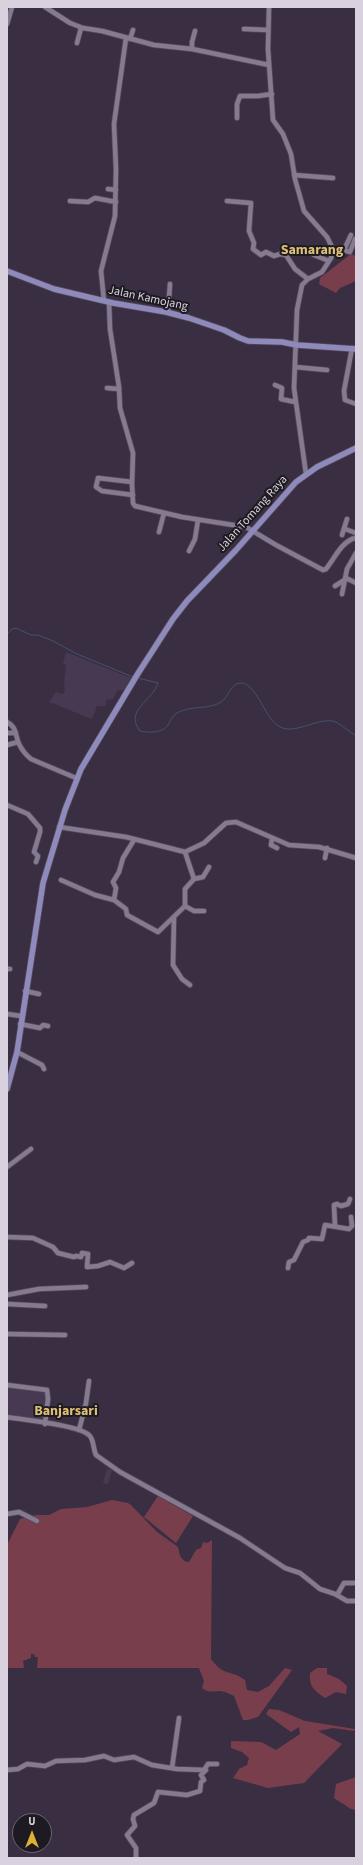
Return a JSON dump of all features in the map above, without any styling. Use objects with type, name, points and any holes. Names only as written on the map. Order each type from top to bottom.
[{"type":"main road","name":"Jalan Kamojang","points":[[7,271],[48,287],[106,302],[168,312],[224,330],[248,341],[282,342],[354,348]]},
{"type":"main road","name":"Jalan Tomang Raya","points":[[7,1089],[17,1052],[21,1016],[43,883],[59,827],[76,778],[137,675],[176,614],[253,531],[290,488],[306,474],[356,448]]},
{"type":"street","points":[[7,24],[12,7]]},
{"type":"street","points":[[45,7],[80,28],[154,45],[192,50],[269,65]]},
{"type":"street","points":[[269,7],[269,65],[273,120],[283,134],[291,154],[294,175],[304,211],[329,240],[333,249],[329,261],[321,273],[303,283],[297,310],[295,402],[306,474]]},
{"type":"street","points":[[77,43],[80,28]]},
{"type":"street","points":[[244,29],[268,30]]},
{"type":"street","points":[[133,30],[128,39],[114,124],[116,202],[112,233],[100,271],[119,389],[120,408],[133,453],[133,503],[135,506],[164,513],[246,527],[323,570],[326,569],[343,545],[356,537],[345,529]]},
{"type":"street","points":[[192,50],[192,42],[195,31]]},
{"type":"street","points":[[237,118],[240,96],[272,94]]},
{"type":"street","points":[[294,175],[333,178]]},
{"type":"street","points":[[108,189],[116,190]]},
{"type":"street","points":[[70,201],[88,202],[95,198],[116,202]]},
{"type":"street","points":[[227,201],[250,203],[249,231],[254,243],[253,249],[261,255],[266,252],[274,256],[282,254],[286,255],[290,259],[292,266],[308,279]]},
{"type":"street","points":[[332,253],[341,249],[343,250],[353,237]]},
{"type":"street","points":[[314,256],[329,261]]},
{"type":"street","points":[[168,312],[170,284]]},
{"type":"street","points":[[354,348],[344,391],[345,401],[356,404]]},
{"type":"street","points":[[295,367],[327,370]]},
{"type":"street","points":[[276,385],[282,388],[281,399],[295,402]]},
{"type":"street","points":[[107,388],[119,389]]},
{"type":"street","points":[[132,482],[98,478],[96,487],[102,491],[133,495]]},
{"type":"street","points":[[159,532],[164,513]]},
{"type":"street","points":[[342,535],[347,519]]},
{"type":"street","points":[[188,551],[195,539],[198,520]]},
{"type":"street","points":[[342,594],[347,569],[356,553]]},
{"type":"street","points":[[346,578],[356,583]]},
{"type":"street","points":[[335,586],[346,578]]},
{"type":"street","points":[[7,722],[13,726],[18,742],[25,754],[31,759],[76,778]]},
{"type":"street","points":[[7,733],[16,733]]},
{"type":"street","points":[[7,744],[18,742]]},
{"type":"street","points":[[7,805],[28,814],[40,828],[34,852],[38,856],[36,862]]},
{"type":"street","points":[[59,827],[134,840],[185,852],[204,843],[226,824],[233,822],[291,846],[327,848],[356,858]]},
{"type":"street","points":[[272,839],[271,845],[277,848]]},
{"type":"street","points":[[114,900],[116,888],[113,882],[119,872],[123,858],[134,840]]},
{"type":"street","points":[[325,858],[327,848]]},
{"type":"street","points":[[185,852],[194,879]]},
{"type":"street","points":[[62,880],[95,895],[114,900],[126,909],[127,915],[156,932],[160,931],[185,906],[185,889],[194,879],[203,877],[209,867]]},
{"type":"street","points":[[185,906],[194,912],[204,911]]},
{"type":"street","points":[[174,917],[173,966],[182,979],[190,985]]},
{"type":"street","points":[[25,991],[39,994]]},
{"type":"street","points":[[7,1014],[21,1016]]},
{"type":"street","points":[[20,1024],[40,1028],[43,1025],[48,1026]]},
{"type":"street","points":[[17,1052],[42,1064],[44,1069]]},
{"type":"street","points":[[7,1167],[31,1149]]},
{"type":"street","points":[[335,1226],[334,1205],[337,1204],[341,1206],[348,1204],[350,1199]]},
{"type":"street","points":[[288,1268],[289,1262],[294,1260],[303,1242],[311,1237],[322,1239],[324,1226],[335,1226],[343,1229],[349,1229],[352,1226],[351,1217]]},
{"type":"street","points":[[7,1237],[35,1239],[53,1247],[58,1253],[74,1257],[81,1257],[82,1253],[88,1254],[87,1266],[98,1266],[110,1262],[124,1268],[132,1263]]},
{"type":"street","points":[[7,1295],[39,1289],[86,1287]]},
{"type":"street","points":[[7,1304],[45,1306]]},
{"type":"street","points":[[7,1334],[65,1335]]},
{"type":"street","points":[[79,1430],[86,1404],[89,1381]]},
{"type":"street","points":[[7,1385],[48,1390],[45,1424]]},
{"type":"street","points":[[7,1417],[79,1430],[90,1436],[95,1454],[108,1464],[240,1538],[289,1570],[298,1573],[320,1589],[337,1595],[347,1601],[356,1601]]},
{"type":"street","points":[[7,1514],[19,1512],[37,1521]]},
{"type":"street","points":[[337,1595],[344,1583],[354,1583]]},
{"type":"street","points":[[172,1768],[179,1718]]},
{"type":"street","points":[[7,1770],[18,1769],[27,1764],[44,1766],[56,1761],[88,1760],[102,1756],[114,1760],[134,1758],[152,1765],[172,1768],[206,1770]]},
{"type":"street","points":[[136,1858],[136,1848],[127,1835],[135,1826],[133,1820],[134,1815],[155,1802],[158,1792],[187,1795],[200,1791],[201,1782],[204,1780],[202,1775],[208,1764],[217,1764]]},
{"type":"shaded area","points":[[351,254],[356,256],[356,281],[340,288],[336,293],[319,284],[320,278]]},
{"type":"shaded area","points":[[66,652],[131,678],[124,691],[118,690],[113,699],[106,700],[106,706],[97,706],[92,719],[49,702],[56,692],[63,694],[65,689],[64,684],[66,665],[63,664]]},
{"type":"shaded area","points":[[7,1386],[45,1390],[46,1398],[44,1423],[7,1416]]},
{"type":"shaded area","points":[[107,1469],[112,1470],[108,1484],[103,1483]]},
{"type":"shaded area","points":[[158,1496],[193,1516],[176,1543],[144,1517]]},
{"type":"shaded area","points":[[112,1500],[131,1505],[157,1532],[178,1547],[180,1556],[184,1561],[189,1562],[196,1550],[201,1548],[203,1542],[207,1543],[212,1540],[211,1659],[224,1671],[245,1680],[247,1690],[258,1692],[269,1686],[285,1668],[292,1670],[258,1717],[243,1720],[234,1696],[222,1691],[211,1692],[202,1688],[204,1681],[199,1668],[37,1668],[38,1657],[31,1654],[31,1658],[23,1661],[24,1668],[7,1668],[7,1545],[20,1519],[36,1515],[49,1515],[61,1509],[87,1507]]},
{"type":"shaded area","points":[[317,1668],[327,1668],[327,1674],[339,1679],[347,1686],[346,1694],[336,1692],[325,1698],[315,1690],[310,1682],[310,1673]]},
{"type":"shaded area","points":[[269,1709],[279,1710],[305,1721],[355,1729],[354,1731],[333,1728],[318,1731],[342,1744],[304,1783],[268,1788],[233,1778],[239,1769],[247,1765],[249,1758],[242,1752],[231,1748],[231,1741],[261,1742],[276,1750],[300,1734],[299,1727],[291,1732],[266,1714]]},
{"type":"shaded area","points":[[356,1777],[356,1810],[351,1809],[334,1798],[336,1784]]},
{"type":"waterway","points":[[7,634],[12,629],[16,628],[31,635],[38,635],[77,654],[133,677]]},
{"type":"waterway","points":[[138,678],[158,683],[155,690],[141,706],[135,717],[136,724],[140,731],[151,732],[163,730],[175,714],[188,709],[211,706],[221,702],[232,688],[240,683],[245,684],[255,693],[268,715],[277,725],[283,728],[290,729],[319,722],[333,721],[356,736]]},
{"type":"district","name":"Samarang","points":[[312,251]]},
{"type":"district","name":"Banjarsari","points":[[66,1412]]}]
